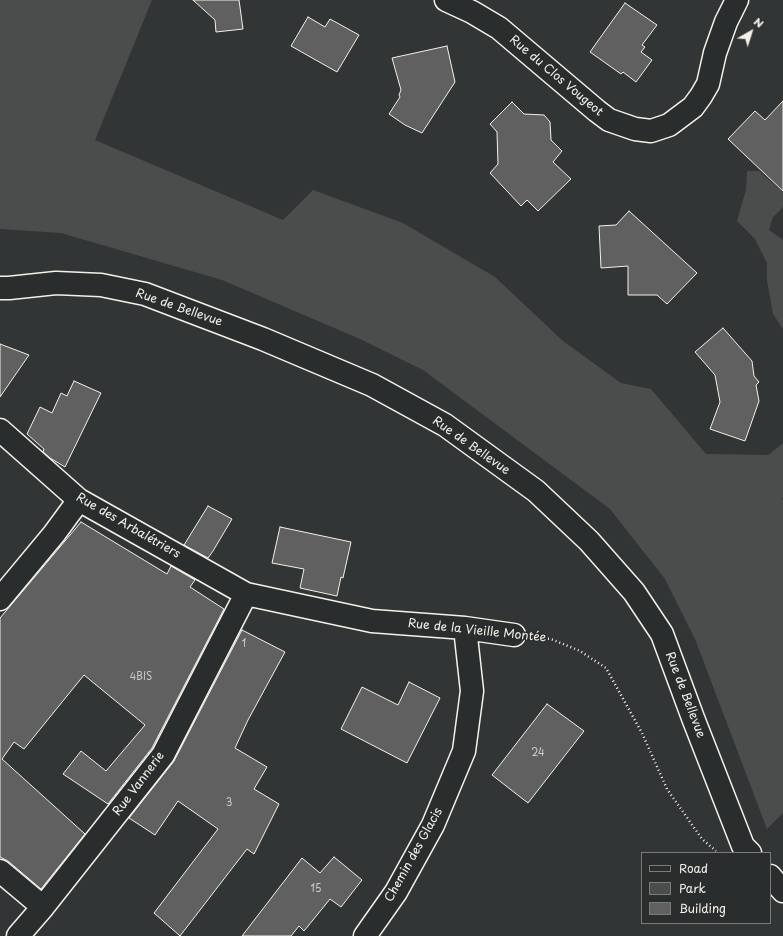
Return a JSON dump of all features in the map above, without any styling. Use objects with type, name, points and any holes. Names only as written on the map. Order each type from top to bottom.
[{"type":"street","name":"Rue du Clos Vougeot","points":[[446,0],[472,12],[499,28],[609,120],[635,129],[651,131],[669,125],[693,107],[701,96],[708,84],[715,53],[726,22],[737,0]]},
{"type":"street","name":"Rue de Bellevue","points":[[0,288],[56,283],[101,285],[145,294],[256,336],[372,385],[445,426],[536,492],[589,541],[634,592],[662,634],[743,846],[749,852]]},
{"type":"street","name":"Rue des Arbalétriers","points":[[0,430],[79,500],[246,594]]},
{"type":"street","points":[[0,599],[54,534],[79,500]]},
{"type":"street","name":"Rue de la Vieille Montée","points":[[246,594],[372,621],[465,628],[514,635]]},
{"type":"street","name":"Rue Vannerie","points":[[18,936],[43,907],[163,754],[246,594]]},
{"type":"street","name":"Chemin des Glacis","points":[[365,936],[396,892],[433,825],[464,751],[472,691],[465,628]]},
{"type":"street","points":[[0,871],[43,907]]},
{"type":"street","points":[[771,877],[783,891]]},
{"type":"path","name":"Rue de la Vieille Montée","points":[[514,635],[551,639],[580,651],[606,668],[642,733],[667,789],[702,839],[717,852]]},
{"type":"green space","points":[[0,0],[152,0],[95,140],[283,220],[313,190],[403,223],[495,277],[563,341],[621,383],[651,389],[706,454],[768,455],[783,443],[783,498],[781,498],[783,500],[783,813],[767,829],[695,639],[665,579],[610,509],[423,370],[360,339],[222,280],[61,233],[0,229]]},
{"type":"green space","points":[[747,171],[759,171],[783,192],[783,207],[773,217],[769,230],[783,240],[783,329],[773,314],[767,280],[767,263],[755,239],[737,221],[746,190]]},
{"type":"building","points":[[193,0],[239,0],[243,29],[216,32],[215,20]]},
{"type":"building","points":[[625,3],[657,25],[642,45],[645,47],[641,52],[652,60],[636,82],[623,72],[621,74],[590,52]]},
{"type":"building","points":[[308,17],[325,27],[330,19],[359,35],[337,72],[291,46]]},
{"type":"building","points":[[447,46],[455,82],[422,133],[405,125],[389,114],[400,97],[399,95],[401,90],[392,58]]},
{"type":"building","points":[[783,101],[783,191],[728,139],[755,111],[765,120]]},
{"type":"building","points":[[512,102],[524,114],[544,115],[550,122],[551,140],[562,151],[553,162],[571,179],[538,211],[527,200],[521,206],[490,173],[498,164],[497,132],[490,124]]},
{"type":"building","points":[[629,211],[697,273],[667,304],[657,295],[628,295],[628,266],[601,268],[599,226],[616,225]]},
{"type":"building","points":[[723,328],[752,361],[754,376],[759,382],[756,385],[759,401],[745,441],[710,429],[720,402],[715,375],[695,352]]},
{"type":"building","points":[[0,344],[29,355],[0,397]]},
{"type":"building","points":[[74,381],[101,393],[65,467],[43,452],[44,449],[27,434],[40,407],[52,413],[61,393],[67,396]]},
{"type":"building","points":[[208,506],[232,519],[208,558],[184,545]]},
{"type":"building","points":[[81,522],[167,574],[171,566],[195,580],[190,587],[224,609],[152,748],[108,804],[63,774],[81,751],[106,771],[145,725],[84,675],[24,749],[14,742],[2,759],[85,834],[41,889],[8,861],[0,857],[0,618]]},
{"type":"building","points":[[280,527],[351,542],[343,578],[341,577],[337,596],[300,588],[304,569],[272,563]]},
{"type":"building","points":[[242,630],[285,652],[248,720],[235,748],[267,767],[254,789],[279,804],[254,854],[247,849],[180,936],[154,913],[218,829],[178,801],[155,835],[129,818],[174,761]]},
{"type":"building","points":[[409,682],[440,698],[407,763],[341,729],[362,687],[398,705]]},
{"type":"building","points":[[547,704],[584,731],[528,803],[492,775]]},
{"type":"building","points":[[334,857],[362,880],[341,907],[330,899],[304,931],[299,926],[291,936],[242,936],[302,858],[320,873]]}]
